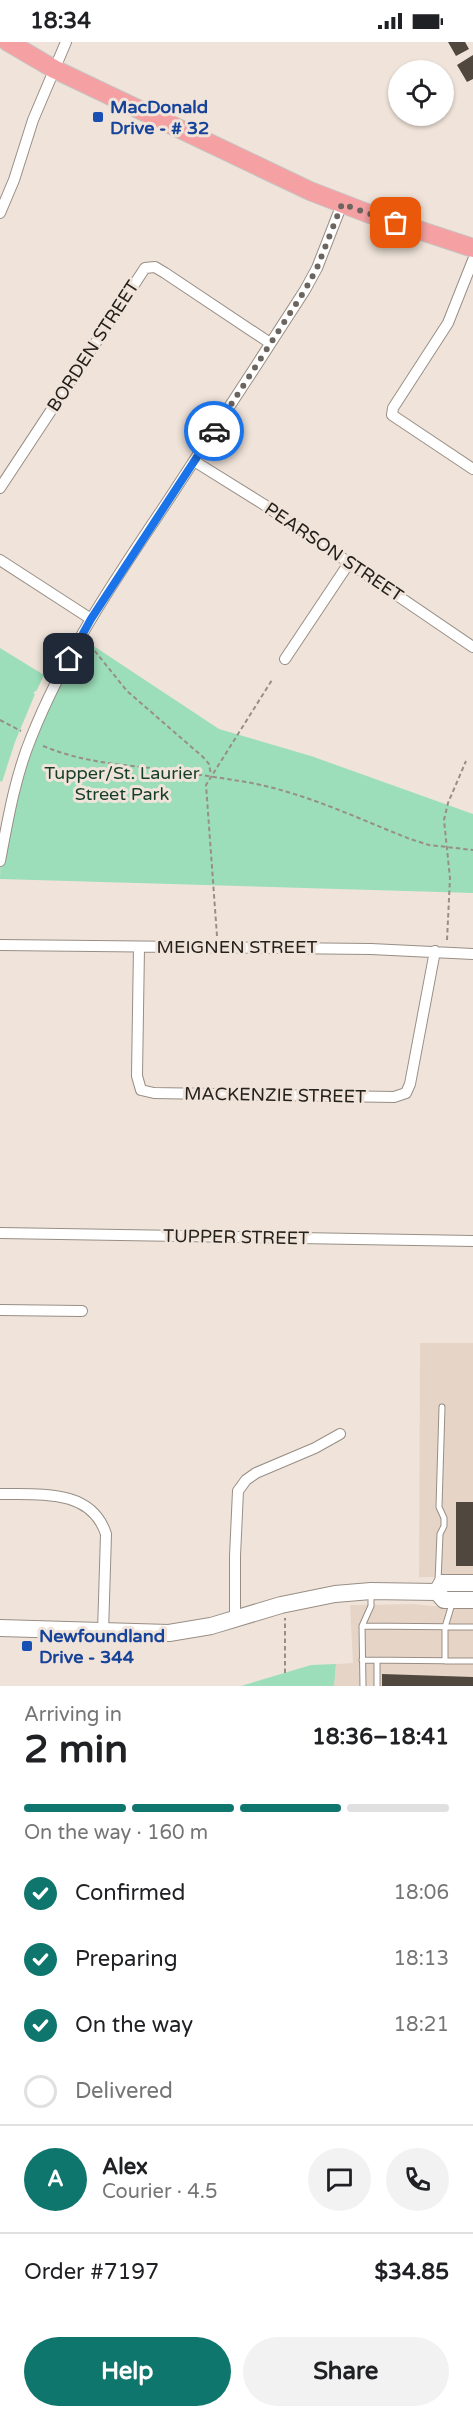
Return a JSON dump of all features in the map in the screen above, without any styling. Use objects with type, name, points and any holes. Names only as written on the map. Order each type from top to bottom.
[{"type":"main road","points":[[8,42],[54,69],[256,166],[342,204],[473,248]]},
{"type":"street","points":[[0,213],[66,42]]},
{"type":"street","points":[[0,861],[2,841],[15,786],[31,737],[91,619],[317,268],[342,204]]},
{"type":"street","points":[[473,260],[464,288],[448,323],[393,408],[392,415],[473,469]]},
{"type":"street","name":"BORDEN STREET","points":[[0,488],[145,268],[155,267],[165,273],[270,343]]},
{"type":"street","name":"PEARSON STREET","points":[[194,461],[473,647]]},
{"type":"street","points":[[0,560],[91,619]]},
{"type":"street","points":[[285,659],[349,563]]},
{"type":"street","name":"MEIGNEN STREET","points":[[0,945],[435,951],[473,954]]},
{"type":"street","name":"MACKENZIE STREET","points":[[139,947],[138,1076],[141,1090],[154,1093],[383,1097],[394,1097],[406,1093],[410,1084],[435,951]]},
{"type":"street","name":"TUPPER STREET","points":[[0,1233],[473,1241]]},
{"type":"street","points":[[0,1310],[82,1311]]},
{"type":"street","points":[[235,1617],[238,1491],[246,1480],[256,1473],[315,1448],[340,1434]]},
{"type":"street","points":[[0,1494],[59,1496],[80,1501],[102,1522],[106,1533],[103,1632]]},
{"type":"street","points":[[437,1592],[442,1583],[473,1583]]},
{"type":"street","points":[[0,1628],[169,1633],[211,1626],[235,1617],[317,1597],[371,1591],[437,1592],[444,1600],[473,1600]]},
{"type":"lane","points":[[437,1592],[440,1534],[444,1526],[444,1518],[439,1507],[442,1407]]},
{"type":"lane","points":[[363,1686],[362,1626],[371,1606],[371,1591]]},
{"type":"lane","points":[[445,1661],[445,1627],[453,1600]]},
{"type":"lane","points":[[362,1626],[473,1628]]},
{"type":"lane","points":[[362,1660],[473,1661]]},
{"type":"lane","points":[[377,1661],[377,1686]]},
{"type":"path","points":[[90,645],[127,691],[203,757],[211,768],[211,777]]},
{"type":"path","points":[[217,936],[206,785],[272,680]]},
{"type":"path","points":[[0,720],[22,731]]},
{"type":"path","points":[[43,746],[63,754],[105,764],[247,782],[296,794],[411,839],[473,850]]},
{"type":"path","points":[[447,940],[450,878],[444,820],[448,803],[466,761]]},
{"type":"path","points":[[285,1616],[285,1673]]},
{"type":"shaded area","points":[[420,1343],[473,1343],[473,1577],[419,1577]]},
{"type":"shaded area","points":[[414,1604],[473,1607],[473,1686],[334,1686],[336,1664],[353,1663],[350,1605]]},
{"type":"green space","name":"Tupper/St. Laurier Street Park","points":[[80,637],[219,729],[311,756],[473,814],[473,893],[0,879],[2,847],[17,785],[40,724]]},
{"type":"green space","points":[[0,648],[44,675],[37,690],[33,693],[35,694],[15,742],[2,782],[0,781]]},
{"type":"green space","points":[[336,1664],[334,1686],[241,1686],[311,1665]]},
{"type":"building","points":[[448,42],[465,42],[469,49],[456,56]]},
{"type":"building","points":[[473,55],[473,79],[467,82],[457,65]]},
{"type":"building","points":[[456,1502],[473,1502],[473,1566],[456,1566]]},
{"type":"building","points":[[382,1674],[473,1677],[473,1686],[382,1686]]},
{"type":"way so far","points":[[214,431],[305,290],[317,268],[342,204],[396,223]]},
{"type":"place","name":"MacDonald Drive - # 32","points":[[98,117]]},
{"type":"place","name":"Newfoundland Drive - 344","points":[[27,1646]]},
{"type":"route","points":[[69,659],[80,637],[125,565],[214,431]]}]
